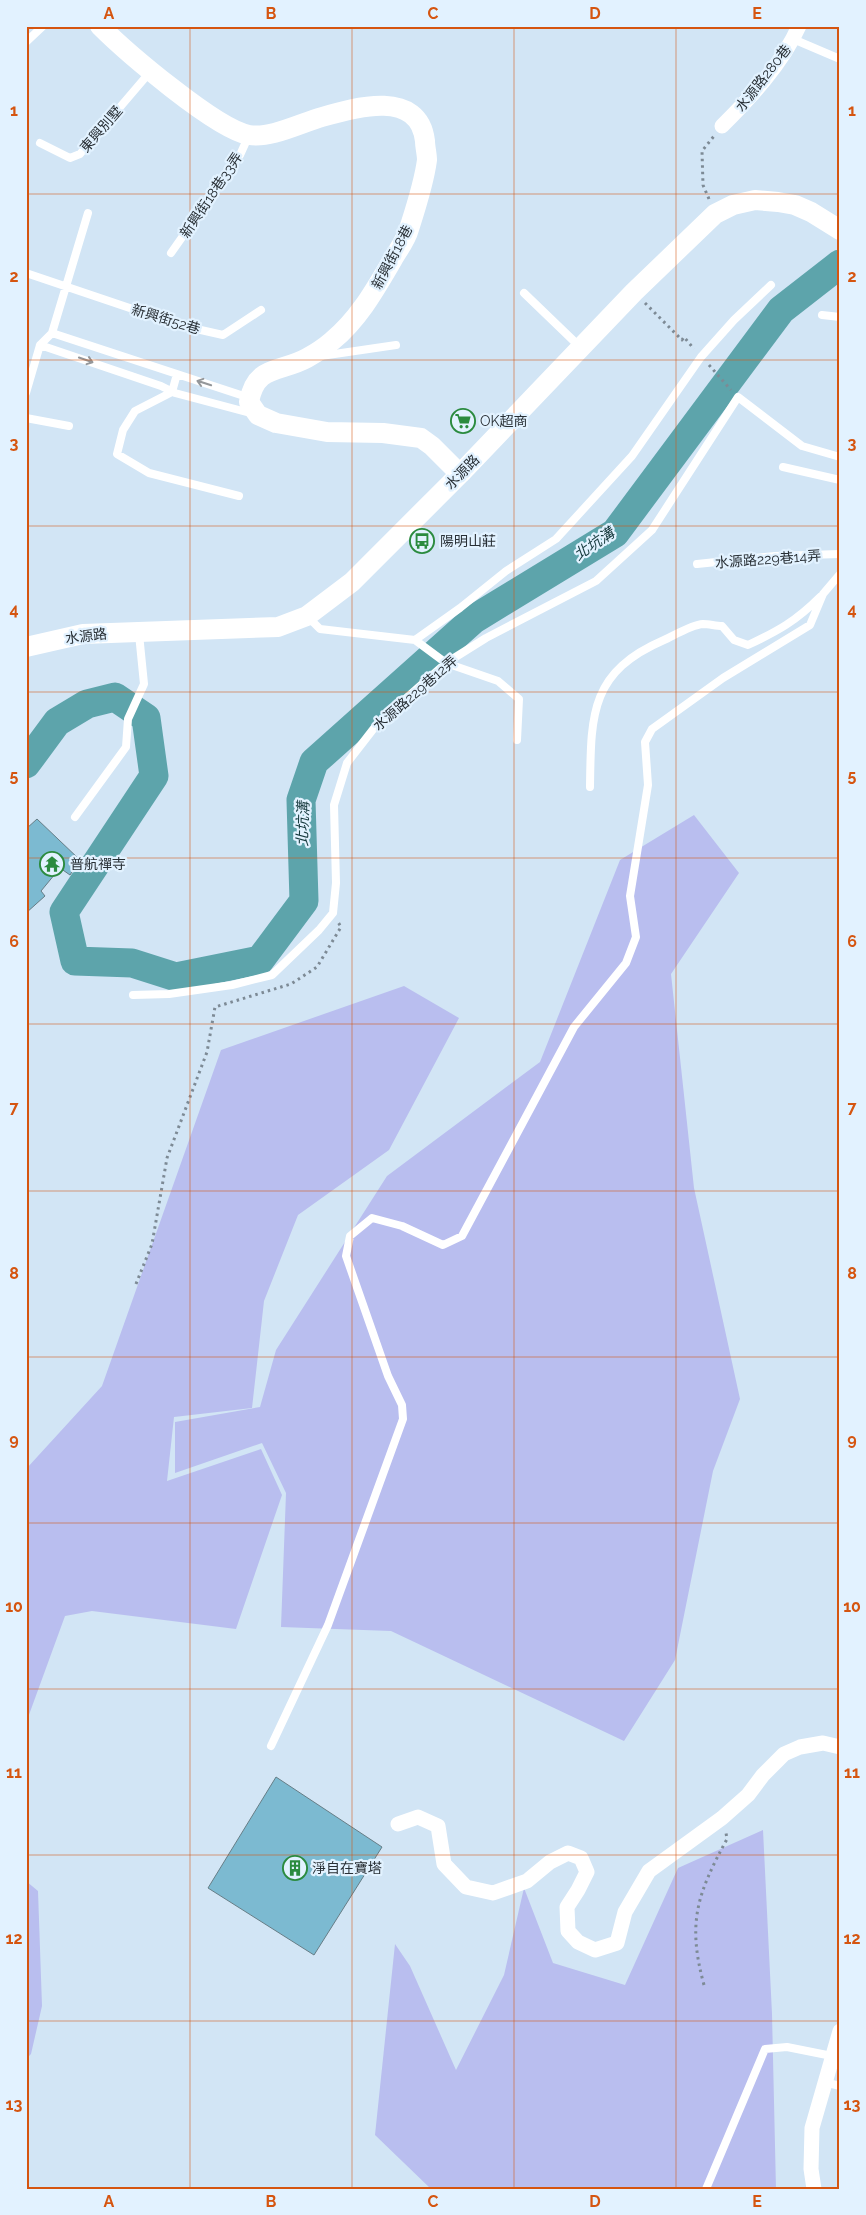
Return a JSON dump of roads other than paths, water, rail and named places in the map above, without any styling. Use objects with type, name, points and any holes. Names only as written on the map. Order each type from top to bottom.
[{"type":"street","name":"新興街18巷","points":[[100,26],[151,70],[229,128],[249,135],[266,134],[322,117],[383,105],[397,106],[407,110],[416,117],[424,131],[427,159],[408,233],[366,304],[334,340],[307,358],[266,373],[252,387],[254,407]]},
{"type":"street","name":"水源路280巷","points":[[722,126],[745,103],[789,47],[796,33]]},
{"type":"street","name":"水源路","points":[[26,647],[83,634],[278,626],[307,616],[352,582],[460,474],[634,292],[715,214],[733,205],[755,200],[778,202],[810,212],[840,230]]},
{"type":"street","points":[[254,407],[276,423],[327,432],[383,433],[421,438],[432,446],[460,474]]},
{"type":"street","points":[[398,1824],[418,1817],[438,1826],[444,1864],[466,1887],[492,1893],[527,1881],[550,1862],[568,1853],[581,1858],[587,1872],[567,1906],[568,1931],[578,1942],[595,1950],[617,1943],[625,1912],[649,1871],[722,1818],[748,1795],[763,1775],[784,1754],[800,1747],[824,1744],[840,1747]]},
{"type":"street","points":[[814,2189],[811,2168],[812,2128],[840,2031]]},
{"type":"lane","points":[[26,42],[43,26]]},
{"type":"lane","points":[[796,33],[840,59]]},
{"type":"lane","name":"東興別墅","points":[[40,143],[70,158],[80,154],[151,70]]},
{"type":"lane","name":"新興街18巷33弄","points":[[171,253],[240,155],[249,135]]},
{"type":"lane","points":[[26,393],[40,345],[52,333],[88,213]]},
{"type":"lane","name":"新興街52巷","points":[[26,273],[183,326],[222,335],[261,310]]},
{"type":"lane","points":[[415,640],[460,608],[506,571],[556,539],[632,456],[701,357],[734,320],[771,285]]},
{"type":"lane","points":[[524,293],[581,348]]},
{"type":"lane","points":[[822,315],[840,317]]},
{"type":"lane","points":[[52,333],[177,374],[254,407]]},
{"type":"lane","points":[[40,345],[161,386],[172,392],[254,407]]},
{"type":"lane","points":[[307,358],[396,345]]},
{"type":"lane","points":[[177,374],[172,392],[135,411],[123,430],[117,454],[150,473],[240,496]]},
{"type":"lane","name":"水源路229巷12弄","points":[[133,995],[169,994],[232,985],[272,975],[319,930],[333,913],[336,883],[334,805],[347,763],[378,723],[446,663],[486,638],[596,581],[652,530],[738,397],[802,446],[840,457]]},
{"type":"lane","points":[[26,418],[69,426]]},
{"type":"lane","points":[[783,467],[840,480]]},
{"type":"lane","name":"水源路229巷14弄","points":[[697,564],[775,556],[840,554]]},
{"type":"lane","points":[[590,787],[591,730],[595,712],[603,689],[626,661],[642,650],[701,624],[722,626],[734,640],[748,645],[801,617],[840,574]]},
{"type":"lane","points":[[271,1746],[328,1625],[403,1419],[402,1405],[388,1376],[346,1256],[350,1236],[372,1218],[402,1226],[443,1245],[462,1236],[574,1027],[626,964],[636,937],[630,896],[648,785],[645,742],[652,729],[723,678],[810,625],[823,594]]},
{"type":"lane","points":[[307,616],[320,629],[415,640],[446,663],[498,682],[519,699],[517,740]]},
{"type":"lane","points":[[75,817],[126,747],[128,719],[144,684],[138,631]]},
{"type":"lane","points":[[706,2189],[765,2049],[787,2047],[832,2056]]},
{"type":"lane","points":[[824,2082],[840,2086]]},
{"type":"waterway","name":"北坑溝","points":[[26,764],[57,722],[87,704],[115,697],[146,718],[154,776],[64,912],[75,961],[132,963],[176,977],[260,960],[304,901],[301,800],[314,762],[474,619],[615,533],[781,310],[840,264]]},
{"type":"place","name":"OK超商","points":[[463,421]]},
{"type":"place","name":"陽明山莊","points":[[422,541]]},
{"type":"place","name":"普航禪寺","points":[[52,864]]},
{"type":"place","name":"淨自在寶塔","points":[[295,1868]]}]
